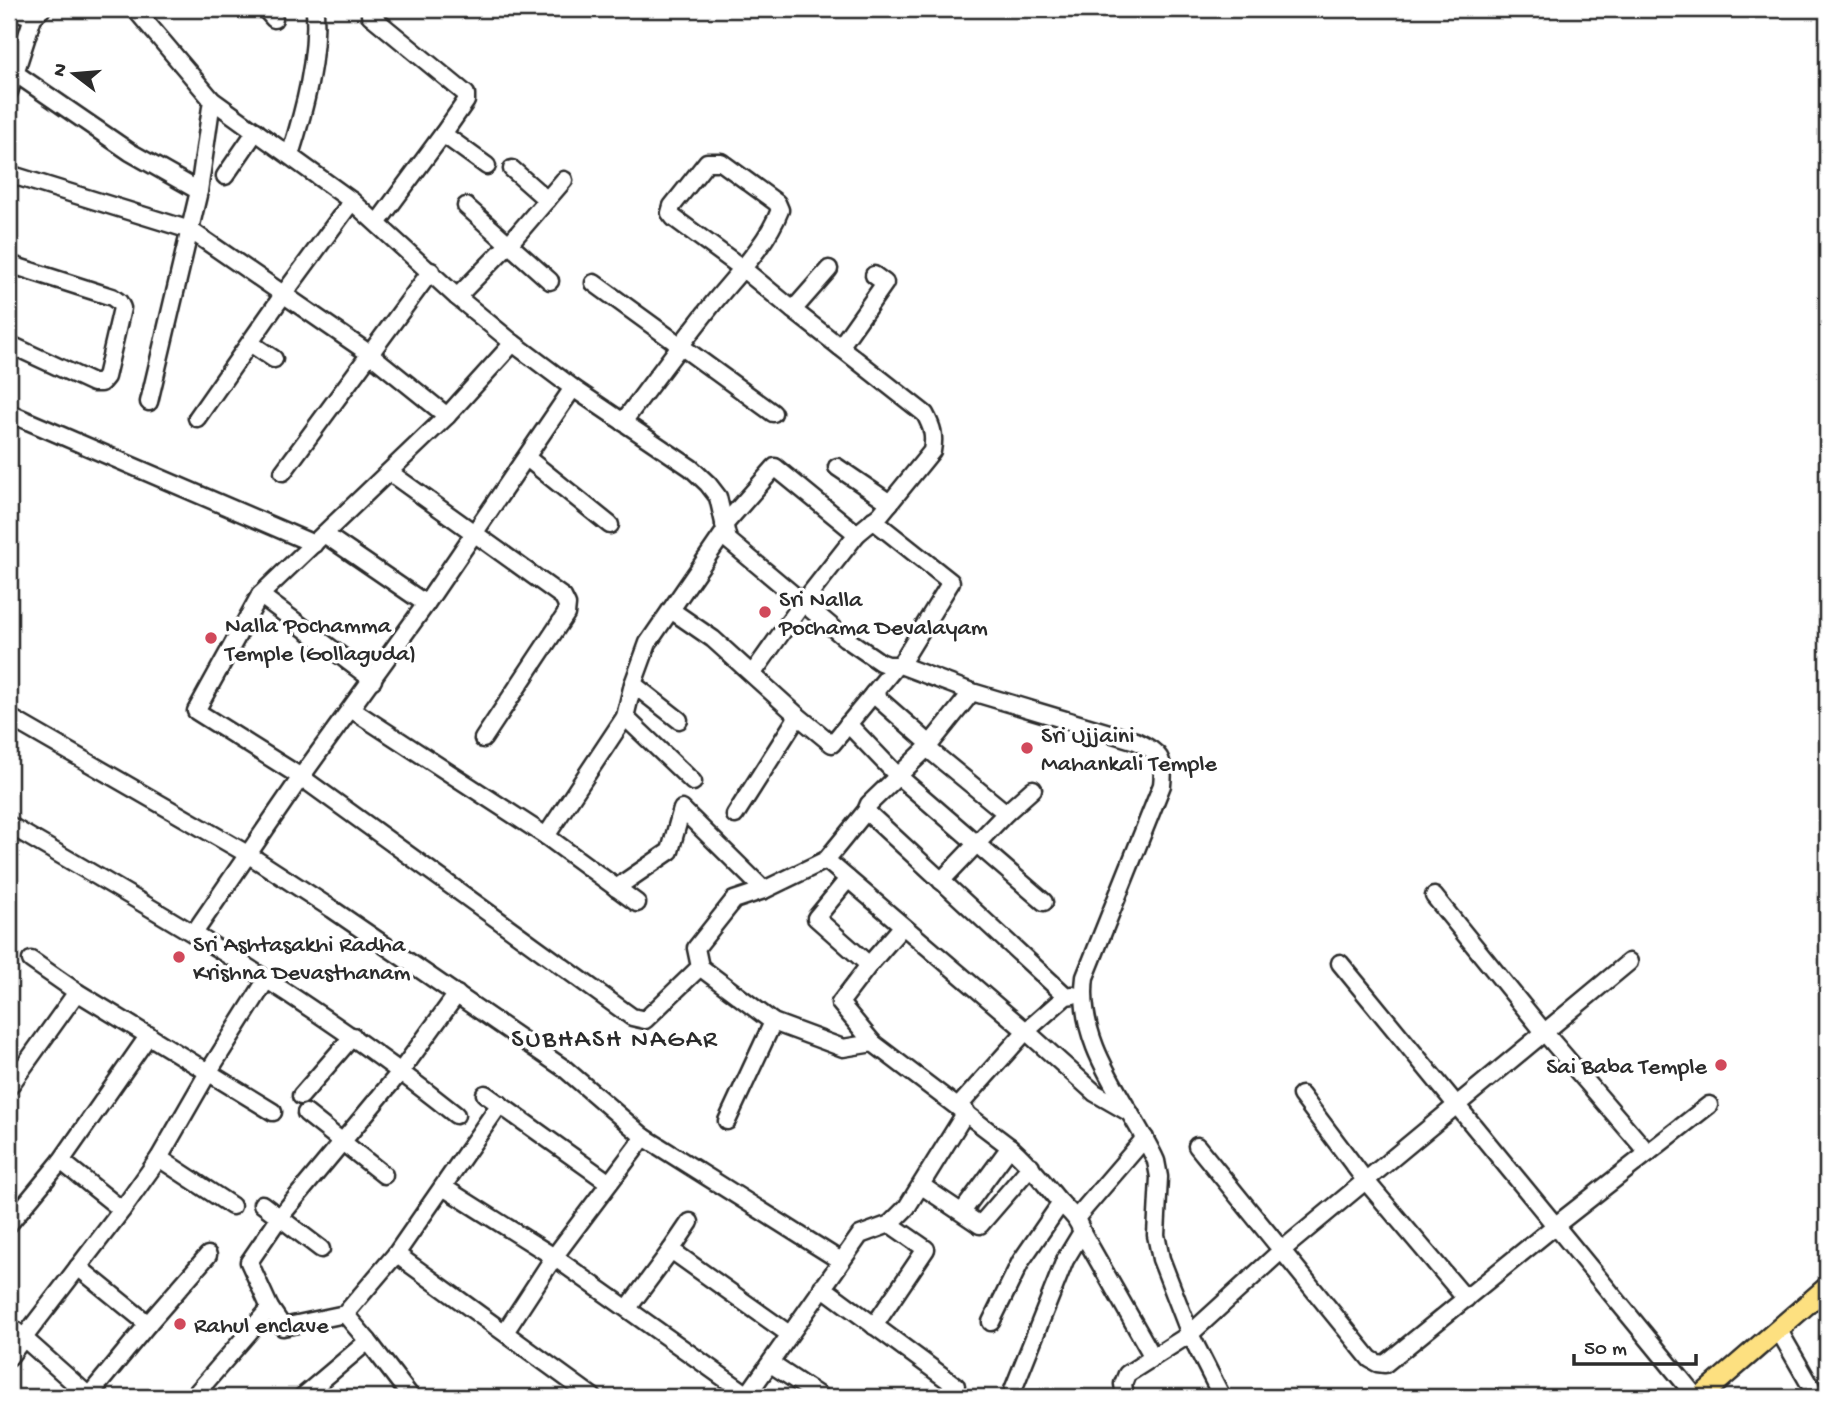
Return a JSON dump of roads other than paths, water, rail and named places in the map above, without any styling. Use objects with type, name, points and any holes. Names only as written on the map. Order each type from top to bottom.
[{"type":"main road","points":[[1698,1397],[1827,1287]]},
{"type":"street","points":[[9,92],[38,13],[10,9]]},
{"type":"street","points":[[135,9],[212,100],[379,222],[457,296],[513,343],[573,388],[691,468],[718,497],[728,540],[802,604],[880,662],[898,665],[972,692],[1136,741],[1151,748],[1161,758],[1162,785],[1085,977],[1083,994],[1086,1016],[1099,1058],[1156,1161],[1159,1177],[1156,1235],[1161,1259],[1190,1334],[1219,1396]]},
{"type":"street","points":[[290,155],[300,122],[315,48],[315,9]]},
{"type":"street","points":[[370,15],[466,94],[466,101],[379,222]]},
{"type":"street","points":[[15,73],[130,152],[199,191]]},
{"type":"street","points":[[149,402],[199,191],[212,100]]},
{"type":"street","points":[[225,176],[256,131]]},
{"type":"street","points":[[443,134],[487,166]]},
{"type":"street","points":[[623,422],[679,346],[742,268],[780,210],[778,203],[721,163],[707,162],[672,206],[670,213],[674,218],[742,268],[925,414],[933,428],[935,439],[932,450],[890,503],[858,534],[802,604],[753,673]]},
{"type":"street","points":[[512,169],[547,200]]},
{"type":"street","points":[[9,174],[190,230],[370,354],[447,415]]},
{"type":"street","points":[[457,296],[509,244],[564,180]]},
{"type":"street","points":[[197,418],[352,201]]},
{"type":"street","points":[[466,206],[550,281]]},
{"type":"street","points":[[9,264],[112,297],[122,308],[106,377],[101,383],[93,383],[11,345]]},
{"type":"street","points":[[793,310],[829,269]]},
{"type":"street","points":[[283,472],[432,271]]},
{"type":"street","points":[[840,347],[885,283],[874,275]]},
{"type":"street","points":[[594,283],[773,413]]},
{"type":"street","points":[[250,343],[274,359]]},
{"type":"street","points":[[513,343],[447,415],[260,595],[196,711],[301,777],[632,1017],[645,1020],[700,967]]},
{"type":"street","points":[[194,933],[301,777],[426,604],[573,388]]},
{"type":"street","points":[[9,413],[319,539],[426,604]]},
{"type":"street","points":[[527,458],[610,525]]},
{"type":"street","points":[[546,836],[625,717],[633,684],[648,643],[724,528],[775,467],[858,534]]},
{"type":"street","points":[[837,467],[890,503]]},
{"type":"street","points":[[389,472],[563,597],[567,605],[566,614],[483,739]]},
{"type":"street","points":[[671,610],[713,639],[832,744],[898,665],[951,582],[873,520]]},
{"type":"street","points":[[260,595],[373,680]]},
{"type":"street","points":[[633,684],[679,720]]},
{"type":"street","points":[[873,1042],[843,1048],[774,1022],[700,967],[696,948],[734,900],[764,890],[826,860],[869,804],[929,746],[972,692]]},
{"type":"street","points":[[873,694],[1006,813]]},
{"type":"street","points":[[351,709],[546,836],[637,903]]},
{"type":"street","points":[[735,815],[798,716]]},
{"type":"street","points":[[9,717],[249,855],[565,1069],[644,1137],[841,1261]]},
{"type":"street","points":[[625,717],[693,782]]},
{"type":"street","points":[[848,724],[897,775],[1044,902]]},
{"type":"street","points":[[941,881],[1006,813],[1033,789]]},
{"type":"street","points":[[616,888],[670,851],[682,809],[764,890]]},
{"type":"street","points":[[866,811],[1066,996]]},
{"type":"street","points":[[9,825],[267,979],[353,1036],[456,1115]]},
{"type":"street","points":[[826,860],[1095,1093],[1130,1114]]},
{"type":"street","points":[[848,879],[816,918],[869,965]]},
{"type":"street","points":[[1434,896],[1544,1032],[1648,1153]]},
{"type":"street","points":[[902,927],[840,1003],[873,1042],[1031,1166],[1080,1224],[1153,1357]]},
{"type":"street","points":[[32,960],[77,992],[273,1112]]},
{"type":"street","points":[[1125,1397],[1123,1384],[1126,1374],[1190,1334],[1282,1250],[1629,962]]},
{"type":"street","points":[[1340,963],[1698,1397]]},
{"type":"street","points":[[9,1357],[159,1158],[209,1071],[267,979]]},
{"type":"street","points":[[9,1087],[77,992]]},
{"type":"street","points":[[443,1187],[554,1256],[747,1396],[860,1235],[890,1224],[907,1207],[922,1186],[962,1110],[1026,1031],[1066,996],[1083,994]]},
{"type":"street","points":[[457,995],[401,1071],[279,1218],[249,1262],[270,1308],[283,1327],[345,1314],[396,1254],[500,1104]]},
{"type":"street","points":[[727,1121],[774,1022]]},
{"type":"street","points":[[9,1224],[61,1161],[149,1035]]},
{"type":"street","points":[[301,1096],[353,1036]]},
{"type":"street","points":[[485,1094],[608,1182]]},
{"type":"street","points":[[1301,1094],[1365,1180],[1466,1299]]},
{"type":"street","points":[[1197,1146],[1370,1359],[1385,1364],[1709,1105]]},
{"type":"street","points":[[306,1113],[384,1175]]},
{"type":"street","points":[[505,1332],[554,1256],[644,1137]]},
{"type":"street","points":[[1013,1390],[1080,1224],[1144,1138]]},
{"type":"street","points":[[962,1212],[1010,1147]]},
{"type":"street","points":[[159,1158],[232,1206]]},
{"type":"street","points":[[61,1161],[122,1210]]},
{"type":"street","points":[[922,1186],[980,1225],[1031,1166]]},
{"type":"street","points":[[991,1322],[1021,1261],[1061,1203]]},
{"type":"street","points":[[262,1204],[321,1249]]},
{"type":"street","points":[[628,1308],[690,1222]]},
{"type":"street","points":[[874,1326],[926,1249],[890,1224]]},
{"type":"street","points":[[671,1250],[789,1334]]},
{"type":"street","points":[[396,1254],[505,1332],[581,1394]]},
{"type":"street","points":[[9,1325],[93,1391],[208,1255]]},
{"type":"street","points":[[78,1267],[148,1324]]},
{"type":"street","points":[[822,1287],[956,1386]]},
{"type":"street","points":[[193,1397],[270,1308]]},
{"type":"street","points":[[345,1314],[411,1397]]},
{"type":"street","points":[[1778,1329],[1817,1397]]},
{"type":"street","points":[[302,1397],[368,1341]]},
{"type":"street","points":[[771,1364],[821,1397]]},
{"type":"place","name":"Sri Nalla Pochama Devalayam","points":[[765,612]]},
{"type":"place","name":"Nalla Pochamma Temple (Gollaguda)","points":[[211,638]]},
{"type":"place","name":"Sri Ujjaini Mahankali Temple","points":[[1027,748]]},
{"type":"place","name":"Sri Ashtasakhi Radha Krishna Devasthanam","points":[[179,957]]},
{"type":"place","name":"Sai Baba Temple","points":[[1721,1065]]},
{"type":"place","name":"Rahul enclave","points":[[180,1324]]},
{"type":"district","name":"SUBHASH NAGAR","points":[[615,1037]]}]
